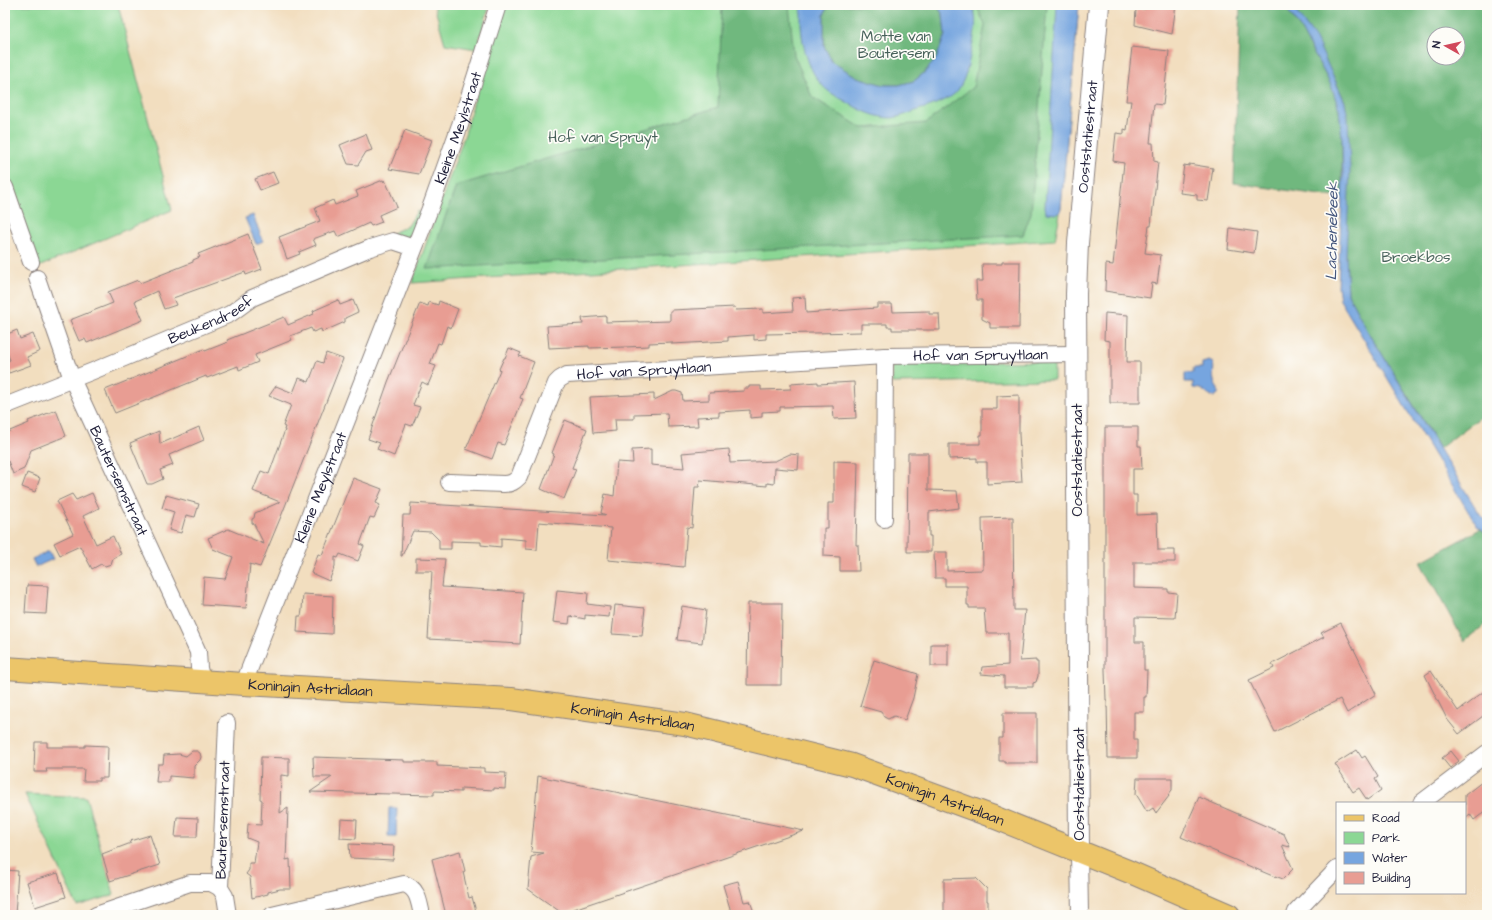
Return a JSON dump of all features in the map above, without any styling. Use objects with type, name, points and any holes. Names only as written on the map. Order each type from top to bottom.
[{"type":"main road","name":"Koningin Astridlaan","points":[[5,668],[244,684],[511,699],[685,724],[852,766],[992,816],[1079,851],[1229,915]]},
{"type":"street","name":"Kleine Meylstraat","points":[[244,684],[431,206],[460,125],[498,5]]},
{"type":"street","name":"Ooststatiestraat","points":[[1080,915],[1076,354],[1078,243],[1099,5]]},
{"type":"street","points":[[5,187],[31,262]]},
{"type":"street","name":"Beukendreef","points":[[5,406],[230,314],[252,298],[370,248],[393,241],[414,248]]},
{"type":"street","name":"Bautersemstraat","points":[[37,278],[72,379],[198,652],[202,681]]},
{"type":"street","name":"Hof van Spruytlaan","points":[[449,482],[513,483],[519,477],[556,383],[567,375],[885,356],[1076,354]]},
{"type":"street","points":[[884,519],[885,356]]},
{"type":"street","name":"Bautersemstraat","points":[[227,723],[220,888],[225,896],[228,915]]},
{"type":"street","points":[[1422,802],[1487,753]]},
{"type":"street","points":[[1295,915],[1296,912],[1336,870]]},
{"type":"street","points":[[96,915],[190,883],[211,883],[220,888]]},
{"type":"street","points":[[272,915],[404,884],[410,886],[416,891],[422,915]]},
{"type":"green space","points":[[5,5],[118,5],[172,210],[36,268],[5,171]]},
{"type":"green space","points":[[434,5],[490,5],[476,49],[445,44]]},
{"type":"green space","name":"Hof van Spruyt","points":[[500,5],[1079,5],[1061,208],[1055,240],[412,283],[465,134]]},
{"type":"green space","points":[[722,5],[789,5],[794,55],[812,97],[862,128],[926,123],[973,87],[985,25],[976,5],[1047,5],[1031,213],[1023,235],[427,269],[456,186],[718,107]]},
{"type":"green space","name":"Motte van Boutersem","points":[[828,5],[937,5],[943,15],[945,35],[936,59],[924,73],[914,81],[899,85],[883,85],[857,77],[832,62],[824,46],[824,15]]},
{"type":"green space","points":[[1240,5],[1284,5],[1300,28],[1331,85],[1339,109],[1342,138],[1342,198],[1234,183]]},
{"type":"green space","name":"Broekbos","points":[[1291,5],[1487,5],[1487,412],[1440,448],[1366,328],[1348,294],[1346,256],[1345,102],[1332,73]]},
{"type":"green space","points":[[417,211],[422,214],[410,236],[406,238],[392,235],[392,233],[408,226]]},
{"type":"green space","points":[[1054,361],[1054,380],[892,383],[892,364]]},
{"type":"green space","points":[[1480,529],[1487,533],[1487,623],[1464,641],[1420,562]]},
{"type":"green space","points":[[25,794],[86,797],[114,895],[77,906]]},
{"type":"water","points":[[802,5],[828,5],[824,15],[824,46],[832,62],[857,77],[883,85],[899,85],[914,81],[924,73],[936,59],[945,35],[943,15],[937,5],[972,5],[976,22],[968,67],[961,85],[955,93],[941,102],[903,116],[892,118],[881,117],[860,109],[828,90],[816,77],[807,58],[804,47],[801,25]]},
{"type":"water","points":[[1057,5],[1079,5],[1061,208],[1060,212],[1057,214],[1046,213],[1045,207]]},
{"type":"water","points":[[1284,5],[1291,5],[1316,39],[1345,102],[1348,118],[1350,170],[1346,256],[1348,294],[1366,328],[1480,515],[1487,521],[1487,533],[1477,526],[1340,300],[1338,286],[1343,176],[1342,138],[1339,109],[1331,85],[1300,28]]},
{"type":"water","points":[[253,215],[263,241],[256,244],[245,218]]},
{"type":"water","points":[[1209,361],[1213,363],[1213,379],[1218,390],[1218,394],[1214,397],[1200,389],[1193,388],[1193,382],[1185,382],[1185,373],[1193,373],[1193,368],[1202,368],[1202,363]]},
{"type":"water","points":[[49,551],[53,559],[36,567],[32,559]]},
{"type":"water","points":[[389,808],[397,808],[396,837],[388,837]]},
{"type":"building","points":[[1145,5],[1176,5],[1172,34],[1135,25],[1136,9],[1145,9]]},
{"type":"building","points":[[1132,47],[1169,51],[1163,105],[1154,104],[1150,143],[1153,143],[1154,161],[1158,162],[1151,226],[1149,226],[1145,253],[1161,255],[1157,284],[1152,283],[1150,298],[1105,291],[1106,264],[1113,265],[1124,163],[1113,161],[1116,133],[1124,134],[1124,129],[1127,130],[1131,101],[1126,101]]},
{"type":"building","points":[[405,130],[432,140],[419,174],[389,169]]},
{"type":"building","points":[[366,134],[372,150],[366,152],[358,165],[348,164],[340,145]]},
{"type":"building","points":[[1189,164],[1213,168],[1208,201],[1197,200],[1197,195],[1180,193],[1184,165],[1189,166]]},
{"type":"building","points":[[273,172],[278,183],[260,190],[255,179]]},
{"type":"building","points":[[383,180],[384,182],[385,180],[397,207],[379,215],[382,222],[371,226],[369,223],[338,237],[335,231],[313,239],[316,245],[287,259],[279,237],[320,221],[315,208],[333,200],[335,205],[358,196],[356,191]]},
{"type":"building","points":[[1230,228],[1257,232],[1254,253],[1228,249]]},
{"type":"building","points":[[248,234],[262,269],[246,275],[245,272],[173,298],[176,305],[164,309],[157,291],[135,301],[143,320],[87,343],[85,339],[79,341],[70,320],[113,303],[108,292],[138,280],[140,283],[193,262],[193,260],[200,257],[198,254]]},
{"type":"building","points":[[1002,262],[1020,262],[1019,328],[990,328],[990,323],[982,319],[982,300],[977,300],[976,281],[983,281],[982,264],[1002,264]]},
{"type":"building","points":[[805,297],[806,313],[877,308],[877,304],[892,304],[893,312],[929,311],[929,314],[939,314],[940,330],[892,330],[892,327],[887,327],[887,324],[861,324],[861,332],[766,334],[766,339],[754,340],[754,335],[728,337],[728,341],[672,344],[672,342],[649,343],[649,346],[549,348],[547,326],[583,324],[582,318],[606,316],[606,322],[670,321],[670,311],[673,311],[672,310],[735,307],[736,310],[763,309],[763,313],[793,311],[792,298]]},
{"type":"building","points":[[338,300],[340,305],[353,300],[358,312],[345,318],[345,322],[322,332],[321,329],[313,332],[311,328],[290,336],[292,340],[255,355],[258,362],[239,370],[238,366],[207,378],[206,376],[115,413],[113,409],[105,390],[204,349],[205,351],[228,342],[227,340],[284,317],[288,325],[314,314],[313,311]]},
{"type":"building","points":[[439,301],[458,309],[451,328],[447,326],[441,344],[438,343],[430,364],[436,366],[428,385],[422,382],[413,405],[420,407],[412,426],[406,424],[394,456],[377,449],[380,443],[368,439],[388,382],[420,303],[428,306],[429,302],[438,305]]},
{"type":"building","points":[[1105,313],[1128,315],[1127,362],[1140,362],[1140,403],[1110,403],[1110,341],[1104,340]]},
{"type":"building","points":[[17,330],[20,339],[33,334],[40,351],[27,357],[31,365],[9,373],[5,364],[5,362],[10,360],[5,348],[5,335]]},
{"type":"building","points":[[509,348],[521,353],[519,356],[534,362],[520,398],[523,399],[504,445],[498,443],[492,459],[466,449]]},
{"type":"building","points":[[326,353],[343,359],[260,567],[250,564],[246,608],[202,605],[204,577],[225,579],[233,557],[213,549],[208,538],[228,529],[264,544],[254,524],[252,523],[252,519],[254,518],[255,513],[280,502],[253,491],[261,471],[269,474],[285,430],[285,427],[283,426],[291,405],[269,396],[276,386],[293,393],[299,378],[309,382],[317,361],[323,363]]},
{"type":"building","points":[[818,382],[818,384],[854,382],[856,418],[834,419],[833,406],[780,407],[780,411],[762,412],[762,417],[750,418],[750,410],[719,412],[719,416],[697,417],[698,426],[668,427],[667,413],[634,414],[634,419],[615,419],[616,431],[593,433],[590,397],[654,394],[654,400],[676,391],[682,393],[683,401],[709,400],[709,393],[744,391],[744,388],[749,388],[749,386],[761,386],[761,390],[791,389],[791,384]]},
{"type":"building","points":[[1019,395],[1019,435],[1022,482],[987,484],[987,462],[977,462],[977,458],[949,459],[949,444],[980,444],[980,435],[982,435],[982,409],[997,409],[997,396]]},
{"type":"building","points":[[56,410],[66,436],[31,450],[24,469],[13,474],[8,461],[5,462],[5,433],[29,423],[28,421]]},
{"type":"building","points":[[565,420],[587,429],[572,468],[576,469],[564,499],[541,489],[554,454],[552,453]]},
{"type":"building","points":[[199,427],[204,440],[169,455],[173,465],[160,470],[163,479],[152,484],[147,484],[130,443],[159,431],[160,444]]},
{"type":"building","points":[[1105,427],[1138,427],[1138,446],[1141,446],[1142,469],[1133,469],[1133,495],[1137,495],[1137,515],[1157,514],[1158,550],[1175,550],[1175,562],[1134,562],[1134,588],[1168,589],[1168,592],[1177,593],[1175,618],[1135,617],[1135,642],[1144,642],[1144,670],[1147,670],[1144,712],[1134,712],[1134,740],[1137,740],[1137,758],[1108,758],[1105,670]]},
{"type":"building","points":[[651,449],[651,465],[684,468],[682,453],[729,449],[730,463],[775,461],[790,454],[799,455],[798,470],[775,468],[774,484],[767,483],[767,486],[700,480],[699,487],[695,487],[692,528],[687,527],[684,567],[608,560],[611,528],[539,522],[537,550],[526,549],[526,540],[501,538],[501,547],[481,545],[481,542],[451,541],[451,549],[439,549],[439,540],[431,532],[413,531],[401,556],[403,515],[410,515],[411,503],[606,515],[601,513],[605,494],[614,496],[617,462],[633,463],[632,450]]},
{"type":"building","points":[[908,453],[928,453],[928,490],[957,491],[959,508],[929,512],[931,552],[907,552]]},
{"type":"building","points":[[834,461],[858,462],[856,545],[858,545],[859,571],[840,571],[840,557],[824,556],[824,528],[828,528],[828,503],[834,503]]},
{"type":"building","points":[[27,473],[40,478],[35,492],[22,487]]},
{"type":"building","points":[[353,478],[382,489],[376,503],[380,505],[374,518],[370,517],[360,544],[364,546],[358,561],[340,554],[338,558],[335,557],[335,566],[329,581],[311,573],[318,554],[322,555]]},
{"type":"building","points":[[92,493],[99,508],[83,516],[96,544],[113,536],[121,554],[113,558],[111,564],[105,566],[101,564],[92,569],[80,546],[60,555],[54,543],[73,534],[57,501],[72,494],[76,500]]},
{"type":"building","points":[[166,495],[199,504],[195,517],[186,515],[181,533],[169,530],[174,512],[162,508]]},
{"type":"building","points":[[1013,517],[1014,610],[1025,610],[1020,661],[1036,660],[1036,662],[1038,662],[1038,676],[1036,682],[1033,683],[1033,687],[1004,687],[1004,676],[981,674],[982,667],[1008,665],[1008,633],[986,633],[984,608],[969,608],[969,605],[967,605],[967,586],[945,586],[945,578],[935,578],[934,552],[947,552],[947,571],[983,570],[982,518]]},
{"type":"building","points":[[416,558],[445,559],[442,587],[523,592],[520,644],[428,639],[432,571],[416,571]]},
{"type":"building","points":[[27,585],[48,586],[46,614],[25,613]]},
{"type":"building","points":[[557,590],[588,593],[587,604],[610,607],[609,617],[585,615],[585,619],[570,616],[569,624],[553,622]]},
{"type":"building","points":[[303,594],[333,596],[332,634],[297,632],[298,616],[301,616],[302,610]]},
{"type":"building","points":[[748,603],[782,603],[781,685],[747,685]]},
{"type":"building","points":[[615,605],[645,608],[642,636],[612,634]]},
{"type":"building","points":[[682,606],[706,610],[702,643],[677,640]]},
{"type":"building","points":[[1341,623],[1376,694],[1347,713],[1340,699],[1275,732],[1249,680],[1274,668],[1272,664],[1324,637],[1321,633]]},
{"type":"building","points":[[931,644],[948,644],[948,666],[931,666]]},
{"type":"building","points":[[874,660],[918,674],[913,698],[905,720],[894,716],[888,719],[884,717],[881,712],[860,706]]},
{"type":"building","points":[[1431,671],[1458,711],[1487,689],[1487,713],[1459,734],[1447,719],[1425,675]]},
{"type":"building","points":[[1003,713],[1037,713],[1037,763],[1005,763],[1005,761],[999,761],[999,738],[1003,738]]},
{"type":"building","points":[[35,742],[47,742],[47,747],[85,747],[85,745],[108,746],[107,778],[99,778],[99,781],[83,781],[84,769],[46,769],[47,772],[34,772]]},
{"type":"building","points":[[1357,750],[1362,758],[1365,756],[1378,777],[1375,779],[1381,790],[1367,800],[1359,788],[1353,792],[1335,764]]},
{"type":"building","points":[[192,751],[197,751],[200,753],[201,757],[194,766],[194,778],[169,776],[169,782],[156,782],[158,764],[163,764],[164,755],[179,754],[186,756]]},
{"type":"building","points":[[1451,751],[1459,761],[1450,768],[1442,758]]},
{"type":"building","points":[[261,757],[289,758],[289,776],[281,775],[280,813],[288,808],[286,860],[290,859],[291,889],[280,889],[252,898],[250,877],[246,874],[249,870],[249,863],[254,863],[257,842],[247,838],[248,824],[261,825]]},
{"type":"building","points":[[313,757],[404,760],[404,762],[437,762],[437,766],[484,768],[484,772],[506,773],[505,789],[494,788],[494,790],[461,788],[461,792],[434,791],[434,795],[310,792],[332,777],[314,777]]},
{"type":"building","points":[[538,776],[804,831],[562,913],[528,889],[531,857],[544,853],[531,852]]},
{"type":"building","points":[[1137,778],[1172,778],[1172,790],[1156,813],[1153,808],[1147,812],[1136,794]]},
{"type":"building","points":[[1487,778],[1487,810],[1474,820],[1470,814],[1466,817],[1465,795]]},
{"type":"building","points":[[1199,797],[1284,834],[1290,847],[1282,845],[1293,869],[1283,879],[1275,877],[1181,837]]},
{"type":"building","points":[[177,817],[198,818],[197,837],[175,837]]},
{"type":"building","points":[[341,819],[357,820],[356,839],[340,838]]},
{"type":"building","points":[[150,835],[160,865],[110,881],[102,854],[131,843],[130,841]]},
{"type":"building","points":[[349,844],[394,846],[393,860],[350,858]]},
{"type":"building","points":[[460,851],[469,898],[472,897],[477,915],[446,915],[432,859]]},
{"type":"building","points":[[5,870],[18,871],[15,915],[5,915]]},
{"type":"building","points":[[58,873],[66,897],[35,907],[27,882]]},
{"type":"building","points":[[976,878],[987,889],[988,915],[944,915],[944,879]]},
{"type":"building","points":[[738,881],[744,902],[750,901],[755,915],[732,915],[723,885]]},
{"type":"water label","name":"Lachenebeek","points":[[1332,231]]}]
